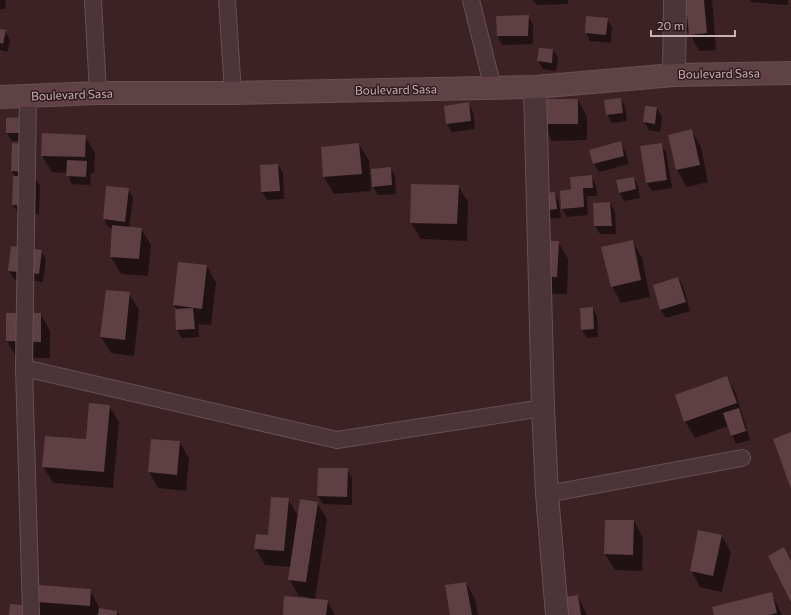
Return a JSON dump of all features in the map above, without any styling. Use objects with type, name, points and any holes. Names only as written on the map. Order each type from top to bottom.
[{"type":"street","points":[[674,75],[676,0]]},
{"type":"street","name":"Boulevard Sasa","points":[[0,95],[28,97],[98,93],[233,93],[535,87],[674,75],[791,73]]},
{"type":"street","points":[[535,87],[543,408],[557,615]]},
{"type":"lane","points":[[93,0],[98,93]]},
{"type":"lane","points":[[227,0],[233,93]]},
{"type":"lane","points":[[471,0],[493,88]]},
{"type":"lane","points":[[28,97],[24,368],[31,615]]},
{"type":"lane","points":[[24,368],[337,440],[543,408]]},
{"type":"lane","points":[[548,494],[742,458]]},
{"type":"building","points":[[666,0],[704,0],[707,33],[689,35],[687,15],[668,16]]},
{"type":"building","points":[[529,15],[528,36],[497,36],[496,16]]},
{"type":"building","points":[[586,16],[608,18],[606,35],[585,33]]},
{"type":"building","points":[[0,29],[6,30],[3,44],[0,43]]},
{"type":"building","points":[[539,48],[553,49],[552,63],[537,61]]},
{"type":"building","points":[[621,98],[623,113],[606,115],[604,100]]},
{"type":"building","points":[[541,99],[578,99],[578,124],[542,124]]},
{"type":"building","points":[[469,102],[471,121],[446,124],[444,106]]},
{"type":"building","points":[[645,106],[657,107],[655,124],[643,122]]},
{"type":"building","points":[[23,117],[23,133],[6,133],[6,118]]},
{"type":"building","points":[[692,129],[700,165],[676,170],[668,135]]},
{"type":"building","points":[[42,133],[86,135],[85,157],[41,156]]},
{"type":"building","points":[[621,141],[624,156],[593,164],[589,150]]},
{"type":"building","points":[[12,143],[28,144],[27,172],[11,171]]},
{"type":"building","points":[[359,143],[362,174],[323,177],[321,147]]},
{"type":"building","points":[[662,143],[667,180],[646,183],[640,146]]},
{"type":"building","points":[[67,160],[87,161],[86,177],[66,176]]},
{"type":"building","points":[[278,164],[280,191],[261,192],[260,165]]},
{"type":"building","points":[[391,167],[392,185],[372,187],[371,169]]},
{"type":"building","points":[[592,175],[593,188],[583,188],[584,207],[561,209],[560,191],[571,189],[570,177]]},
{"type":"building","points":[[13,176],[35,177],[35,206],[12,205]]},
{"type":"building","points":[[634,177],[636,189],[619,193],[616,180]]},
{"type":"building","points":[[411,184],[459,185],[457,224],[410,223]]},
{"type":"building","points":[[106,186],[129,188],[125,222],[103,219]]},
{"type":"building","points":[[555,192],[557,209],[539,211],[537,194]]},
{"type":"building","points":[[610,202],[612,226],[594,226],[593,203]]},
{"type":"building","points":[[112,225],[142,228],[139,259],[110,257]]},
{"type":"building","points":[[529,240],[559,241],[557,277],[528,276]]},
{"type":"building","points":[[633,240],[641,280],[611,287],[601,247]]},
{"type":"building","points":[[11,246],[42,250],[39,274],[8,271]]},
{"type":"building","points":[[178,262],[207,265],[202,309],[173,305]]},
{"type":"building","points":[[678,277],[686,302],[660,310],[653,285]]},
{"type":"building","points":[[106,290],[130,292],[125,340],[100,337]]},
{"type":"building","points":[[593,307],[594,329],[581,330],[580,308]]},
{"type":"building","points":[[193,308],[195,329],[176,330],[175,309]]},
{"type":"building","points":[[6,313],[41,313],[41,342],[6,341]]},
{"type":"building","points":[[727,376],[737,403],[684,422],[675,395]]},
{"type":"building","points":[[89,403],[110,405],[104,472],[42,467],[45,436],[86,439]]},
{"type":"building","points":[[739,408],[746,431],[731,436],[723,413]]},
{"type":"building","points":[[791,432],[791,489],[773,439]]},
{"type":"building","points":[[151,439],[180,441],[177,475],[148,472]]},
{"type":"building","points":[[318,468],[348,468],[347,497],[317,496]]},
{"type":"building","points":[[271,497],[289,498],[284,551],[254,549],[256,534],[268,535]]},
{"type":"building","points":[[300,499],[318,502],[306,582],[288,580]]},
{"type":"building","points":[[605,520],[634,520],[633,555],[604,554]]},
{"type":"building","points":[[698,530],[722,535],[713,576],[690,571]]},
{"type":"building","points":[[784,547],[791,561],[791,602],[768,556]]},
{"type":"building","points":[[466,582],[472,615],[450,615],[445,585]]},
{"type":"building","points":[[26,584],[91,589],[90,606],[24,601]]},
{"type":"building","points":[[772,592],[777,613],[769,615],[714,615],[712,607]]},
{"type":"building","points":[[578,595],[581,615],[555,615],[552,599]]},
{"type":"building","points":[[284,596],[328,600],[326,615],[283,615]]},
{"type":"building","points":[[10,604],[30,606],[29,615],[9,615]]},
{"type":"building","points":[[99,608],[117,611],[117,615],[98,615]]}]
